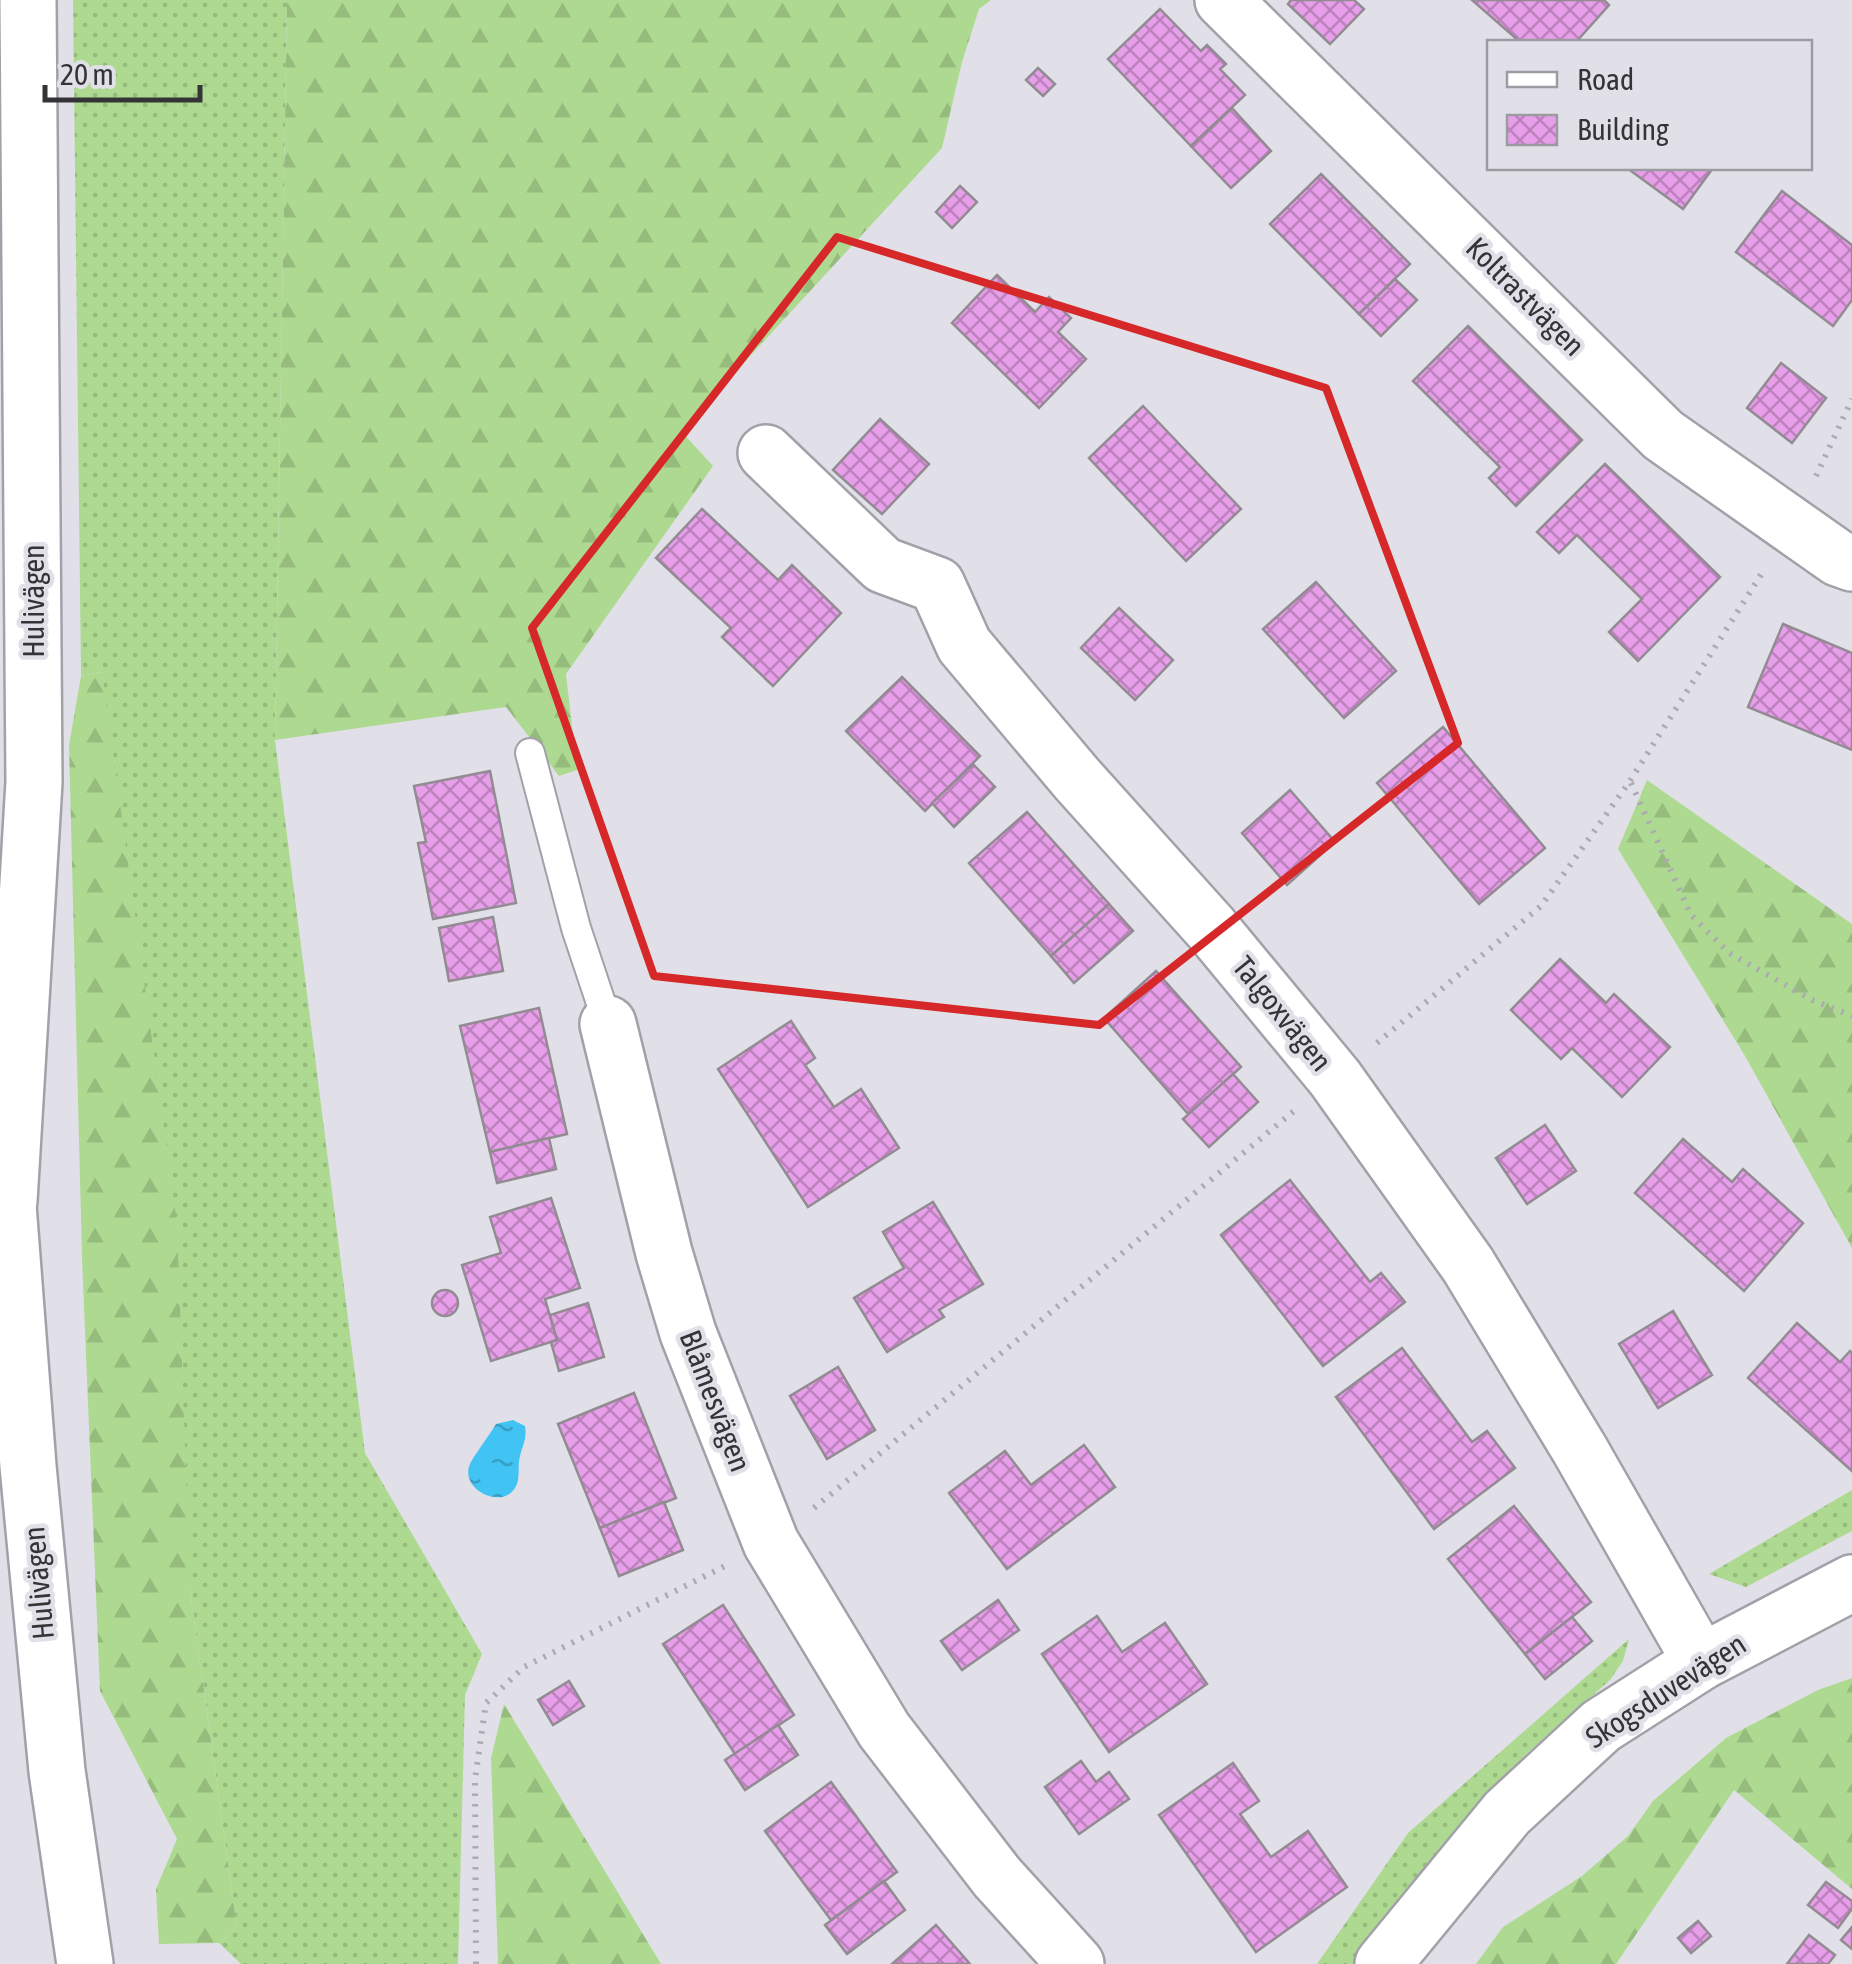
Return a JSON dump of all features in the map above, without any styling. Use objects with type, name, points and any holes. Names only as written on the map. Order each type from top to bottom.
[{"type":"street","name":"Hulivägen","points":[[8,1201],[34,782],[28,0]]},
{"type":"street","name":"Koltrastvägen","points":[[1223,0],[1663,435],[1792,526],[1852,563]]},
{"type":"street","name":"Talgoxvägen","points":[[766,453],[883,564],[937,585],[964,645],[1212,928],[1334,1078],[1468,1265],[1701,1662]]},
{"type":"street","name":"Blåmesvägen","points":[[608,1024],[664,1253],[688,1333],[772,1543],[884,1730],[998,1877],[1076,1964]]},
{"type":"street","name":"Hulivägen","points":[[0,1114],[28,1466],[58,1771],[85,1964]]},
{"type":"street","name":"Skogsduvevägen","points":[[1383,1964],[1507,1813],[1601,1726],[1701,1662],[1852,1583]]},
{"type":"lane","name":"Blåmesvägen","points":[[530,753],[576,928],[608,1024]]},
{"type":"path","points":[[476,1964],[475,1780],[486,1704],[524,1668],[772,1543],[1541,906],[1630,782],[1792,526],[1852,399]]},
{"type":"path","points":[[1630,782],[1691,916],[1729,953],[1812,1000],[1852,1016]]},
{"type":"highlighted area","points":[[837,237],[1326,388],[1458,743],[1099,1025],[654,976],[532,628]]},
{"type":"green space","points":[[73,0],[287,0],[275,740],[365,1453],[482,1654],[465,1695],[458,1964],[241,1964],[219,1943],[237,1928],[190,1590],[101,672],[81,676]]},
{"type":"green space","points":[[287,0],[991,0],[979,9],[942,148],[681,431],[713,466],[566,674],[577,770],[559,776],[506,707],[275,740]]},
{"type":"green space","points":[[102,672],[177,1223],[190,1590],[237,1928],[219,1943],[159,1944],[156,1889],[177,1839],[100,1691],[82,1258],[69,745],[81,676]]},
{"type":"green space","points":[[1647,780],[1852,924],[1852,1248],[1745,1056],[1618,849]]},
{"type":"green space","points":[[1852,1490],[1852,1531],[1746,1587],[1709,1574]]},
{"type":"green space","points":[[1629,1639],[1623,1661],[1610,1680],[1525,1755],[1438,1851],[1359,1964],[1317,1964],[1408,1833]]},
{"type":"green space","points":[[1852,1678],[1852,1889],[1734,1790],[1616,1964],[1476,1964],[1503,1927],[1582,1876],[1628,1836],[1653,1801],[1726,1738],[1818,1690]]},
{"type":"green space","points":[[504,1704],[661,1964],[498,1964],[491,1758]]},
{"type":"water","points":[[513,1420],[525,1426],[518,1481],[509,1494],[501,1497],[483,1494],[470,1481],[470,1464],[496,1424]]},
{"type":"building","points":[[1291,0],[1354,0],[1364,9],[1330,44],[1288,4]]},
{"type":"building","points":[[1472,0],[1604,0],[1609,5],[1578,40],[1518,40]]},
{"type":"building","points":[[1160,9],[1201,51],[1207,45],[1226,64],[1220,69],[1245,95],[1191,146],[1108,59]]},
{"type":"building","points":[[1038,68],[1055,84],[1043,96],[1026,80]]},
{"type":"building","points":[[1232,108],[1271,151],[1231,188],[1191,146]]},
{"type":"building","points":[[1630,170],[1712,170],[1683,209]]},
{"type":"building","points":[[1321,174],[1410,264],[1359,314],[1270,224]]},
{"type":"building","points":[[960,186],[977,202],[952,228],[936,212]]},
{"type":"building","points":[[1782,191],[1852,245],[1852,300],[1833,326],[1736,252]]},
{"type":"building","points":[[997,275],[1035,312],[1049,297],[1071,318],[1058,332],[1086,359],[1039,408],[952,323]]},
{"type":"building","points":[[1395,279],[1417,300],[1381,336],[1359,314]]},
{"type":"building","points":[[1468,326],[1582,440],[1516,506],[1489,478],[1500,467],[1413,381]]},
{"type":"building","points":[[1781,363],[1826,398],[1792,443],[1747,408]]},
{"type":"building","points":[[1143,406],[1241,509],[1186,561],[1089,458]]},
{"type":"building","points":[[880,419],[929,464],[882,514],[833,470]]},
{"type":"building","points":[[1605,464],[1720,577],[1638,661],[1609,632],[1642,599],[1577,535],[1559,553],[1537,532]]},
{"type":"building","points":[[702,509],[778,580],[792,565],[841,613],[773,686],[722,637],[731,628],[656,558]]},
{"type":"building","points":[[1316,582],[1396,671],[1344,718],[1263,629]]},
{"type":"building","points":[[1119,608],[1173,660],[1135,700],[1081,648]]},
{"type":"building","points":[[1783,624],[1852,653],[1852,750],[1748,707]]},
{"type":"building","points":[[902,677],[980,756],[925,811],[846,731]]},
{"type":"building","points":[[1443,727],[1545,848],[1479,904],[1377,783]]},
{"type":"building","points":[[973,764],[995,787],[954,827],[932,803]]},
{"type":"building","points":[[490,771],[516,903],[433,919],[418,843],[426,842],[414,786]]},
{"type":"building","points":[[1290,790],[1335,842],[1287,885],[1242,833]]},
{"type":"building","points":[[1027,812],[1109,904],[1051,956],[969,863]]},
{"type":"building","points":[[1109,904],[1133,931],[1074,983],[1051,956]]},
{"type":"building","points":[[493,917],[503,971],[449,981],[439,928]]},
{"type":"building","points":[[1560,959],[1606,1003],[1614,994],[1670,1047],[1622,1097],[1572,1048],[1561,1059],[1511,1010]]},
{"type":"building","points":[[1156,971],[1241,1067],[1189,1115],[1104,1018]]},
{"type":"building","points":[[539,1008],[567,1134],[490,1152],[460,1026]]},
{"type":"building","points":[[791,1021],[815,1058],[805,1065],[834,1107],[861,1089],[899,1148],[808,1207],[718,1069]]},
{"type":"building","points":[[1233,1074],[1258,1102],[1209,1147],[1183,1119]]},
{"type":"building","points":[[1545,1125],[1576,1171],[1527,1204],[1496,1158]]},
{"type":"building","points":[[549,1138],[556,1169],[497,1183],[490,1152]]},
{"type":"building","points":[[1683,1139],[1732,1182],[1743,1169],[1803,1223],[1744,1291],[1635,1193]]},
{"type":"building","points":[[1290,1180],[1370,1282],[1381,1273],[1405,1302],[1323,1366],[1221,1235]]},
{"type":"building","points":[[551,1198],[580,1288],[545,1299],[557,1340],[491,1361],[462,1265],[501,1253],[490,1217]]},
{"type":"building","points":[[933,1202],[983,1284],[939,1310],[944,1317],[887,1352],[854,1298],[904,1268],[883,1232]]},
{"type":"building","points":[[445,1290],[454,1294],[458,1303],[454,1312],[445,1316],[436,1312],[432,1303],[436,1294]]},
{"type":"building","points":[[588,1303],[604,1357],[559,1371],[551,1342],[557,1340],[550,1315]]},
{"type":"building","points":[[1673,1311],[1712,1375],[1658,1408],[1619,1344]]},
{"type":"building","points":[[1797,1323],[1840,1362],[1852,1353],[1852,1471],[1748,1378]]},
{"type":"building","points":[[1402,1348],[1472,1442],[1487,1431],[1515,1468],[1434,1529],[1336,1397]]},
{"type":"building","points":[[838,1367],[875,1430],[827,1459],[790,1396]]},
{"type":"building","points":[[634,1393],[676,1498],[600,1528],[558,1424]]},
{"type":"building","points":[[1084,1445],[1115,1487],[1007,1569],[949,1493],[1005,1451],[1031,1485]]},
{"type":"building","points":[[664,1502],[683,1550],[619,1576],[600,1528]]},
{"type":"building","points":[[1514,1506],[1591,1602],[1525,1654],[1448,1559]]},
{"type":"building","points":[[998,1600],[1019,1630],[962,1670],[941,1641]]},
{"type":"building","points":[[723,1605],[794,1715],[735,1754],[663,1644]]},
{"type":"building","points":[[1097,1616],[1122,1652],[1165,1623],[1207,1684],[1109,1752],[1042,1654]]},
{"type":"building","points":[[1572,1617],[1592,1641],[1545,1679],[1525,1654]]},
{"type":"building","points":[[569,1681],[584,1706],[553,1725],[538,1700]]},
{"type":"building","points":[[778,1725],[798,1755],[745,1790],[725,1760]]},
{"type":"building","points":[[1081,1761],[1096,1782],[1109,1772],[1129,1799],[1079,1834],[1045,1787]]},
{"type":"building","points":[[1233,1763],[1259,1801],[1240,1814],[1271,1857],[1308,1831],[1347,1887],[1256,1952],[1159,1815]]},
{"type":"building","points":[[831,1782],[897,1872],[831,1920],[765,1831]]},
{"type":"building","points":[[884,1881],[905,1910],[847,1954],[825,1925]]},
{"type":"building","points":[[1826,1882],[1852,1901],[1852,1909],[1838,1928],[1808,1905]]},
{"type":"building","points":[[1698,1921],[1711,1936],[1691,1953],[1678,1938]]},
{"type":"building","points":[[936,1925],[970,1964],[892,1964]]},
{"type":"building","points":[[1852,1927],[1852,1949],[1841,1940]]},
{"type":"building","points":[[1809,1935],[1835,1955],[1828,1964],[1787,1964]]}]
